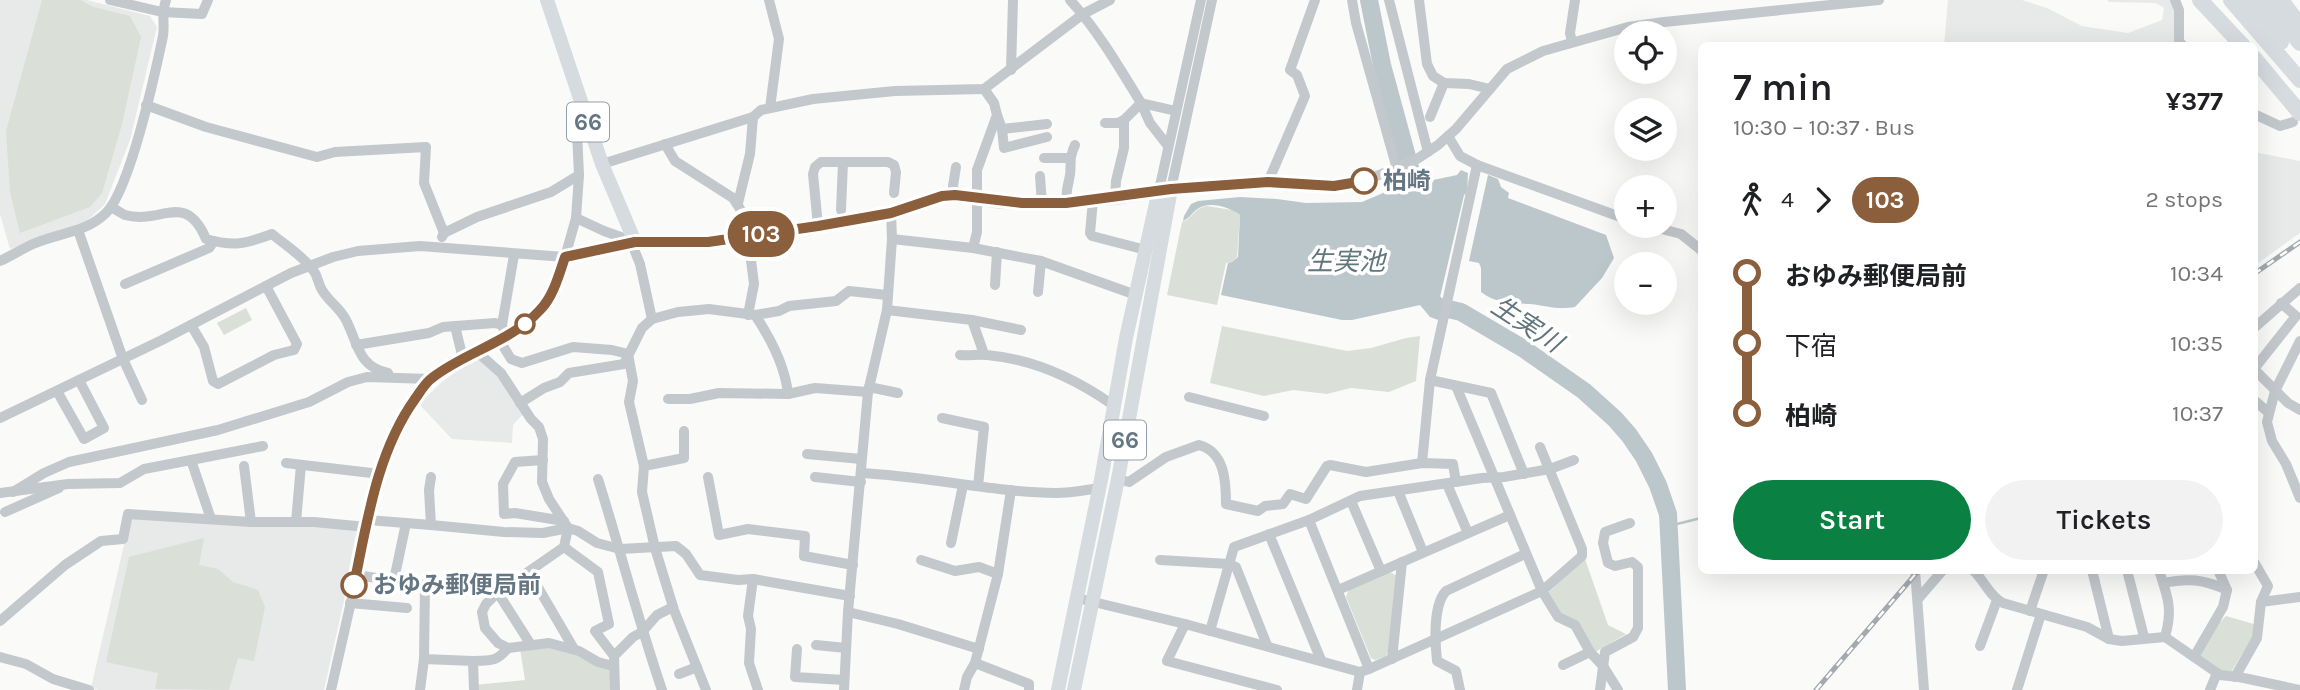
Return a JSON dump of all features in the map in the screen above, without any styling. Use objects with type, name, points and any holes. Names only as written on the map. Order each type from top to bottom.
[{"type":"highway","points":[[2200,0],[2238,40]]},
{"type":"highway","points":[[2210,0],[2248,42]]},
{"type":"highway","points":[[2231,0],[2300,80]]},
{"type":"highway","points":[[2248,0],[2300,66]]},
{"type":"highway","points":[[2266,0],[2300,43]]},
{"type":"highway","points":[[2281,0],[2300,26]]},
{"type":"highway","points":[[2258,53],[2300,100]]},
{"type":"highway","points":[[2258,62],[2283,90]]},
{"type":"highway","points":[[2276,73],[2297,117]]},
{"type":"main road","name":"66","points":[[547,0],[602,164],[635,242]]},
{"type":"main road","name":"66","points":[[1058,690],[1136,295],[1146,250],[1165,190]]},
{"type":"main road","name":"66","points":[[1074,690],[1118,480],[1165,190]]},
{"type":"main road","points":[[635,242],[708,242],[748,237],[891,213],[942,196],[1042,204],[1115,198],[1165,190]]},
{"type":"street","points":[[110,0],[162,12],[202,14],[208,0]]},
{"type":"street","points":[[0,261],[34,243],[78,230],[104,215],[115,201],[129,166],[146,105],[163,33],[162,12],[166,0]]},
{"type":"street","points":[[769,0],[779,39],[770,108]]},
{"type":"street","points":[[1011,70],[1013,0]]},
{"type":"street","points":[[1070,0],[1113,56],[1150,123],[1168,146]]},
{"type":"street","points":[[602,164],[753,117],[761,110],[813,99],[895,91],[984,89],[1083,14],[1110,0]]},
{"type":"street","points":[[1165,190],[1168,146],[1201,0]]},
{"type":"street","points":[[1165,190],[1212,0]]},
{"type":"street","points":[[1268,182],[1305,96],[1297,75],[1290,69],[1315,0]]},
{"type":"street","points":[[1352,0],[1397,169]]},
{"type":"street","points":[[1389,0],[1428,152]]},
{"type":"street","points":[[1419,0],[1427,64],[1433,76],[1444,83],[1469,84],[1490,89]]},
{"type":"street","points":[[1572,42],[1570,33],[1575,0]]},
{"type":"street","points":[[1165,190],[1268,182],[1334,186],[1367,180],[1397,169],[1428,152],[1448,136],[1498,78],[1514,64],[1543,51],[1628,27],[1807,4],[1879,0]]},
{"type":"street","points":[[2175,0],[2179,10],[2180,42]]},
{"type":"street","points":[[1430,117],[1444,83]]},
{"type":"street","points":[[984,89],[994,103],[1002,129],[1004,148],[1046,137]]},
{"type":"street","points":[[1141,103],[1176,111]]},
{"type":"street","points":[[1105,123],[1124,120],[1141,103]]},
{"type":"street","points":[[146,105],[206,127],[317,157],[335,152],[426,147],[424,183],[444,233],[439,247]]},
{"type":"street","points":[[973,248],[978,198],[977,170],[997,115]]},
{"type":"street","points":[[2258,116],[2280,126],[2297,117]]},
{"type":"street","points":[[738,203],[750,154],[753,117]]},
{"type":"street","points":[[1115,198],[1124,148],[1124,120]]},
{"type":"street","points":[[331,690],[380,474],[401,420],[430,379],[502,334],[525,324],[542,309],[565,257],[576,218],[579,175],[577,132],[589,123]]},
{"type":"street","points":[[1002,129],[1046,124]]},
{"type":"street","points":[[1448,136],[1460,156],[1477,165],[1614,215]]},
{"type":"street","points":[[665,144],[675,162],[733,198],[742,212],[766,233]]},
{"type":"street","points":[[1066,203],[1065,187],[1070,179],[1069,158],[1075,145]]},
{"type":"street","points":[[1044,158],[1069,158]]},
{"type":"street","points":[[818,226],[813,174],[815,167],[826,161],[888,162],[894,165],[896,172],[894,193]]},
{"type":"street","points":[[841,211],[843,162]]},
{"type":"street","points":[[1422,463],[1430,380],[1477,165]]},
{"type":"street","points":[[955,195],[953,186],[956,167]]},
{"type":"street","points":[[444,233],[477,218],[551,192],[579,175]]},
{"type":"street","points":[[1040,176],[1042,204]]},
{"type":"street","points":[[1093,200],[1092,236],[1146,250]]},
{"type":"street","points":[[111,206],[125,215],[178,212],[188,215],[195,219],[206,239],[226,245],[248,243],[272,234],[315,272],[321,290],[339,308],[369,366],[377,371],[403,377]]},
{"type":"street","points":[[797,649],[795,677],[844,685],[868,390],[887,310],[891,213]]},
{"type":"street","points":[[576,218],[635,242]]},
{"type":"street","points":[[78,230],[123,359],[142,400]]},
{"type":"street","points":[[1677,233],[1698,248]]},
{"type":"street","points":[[748,237],[754,284],[752,315],[773,342],[788,394]]},
{"type":"street","points":[[892,239],[973,248],[1041,261],[1136,295]]},
{"type":"street","points":[[125,284],[209,248],[214,241]]},
{"type":"street","points":[[0,418],[309,265],[358,251],[439,247],[565,257],[635,242]]},
{"type":"street","points":[[635,242],[634,249],[652,319]]},
{"type":"street","points":[[995,285],[998,252]]},
{"type":"street","points":[[502,334],[514,255]]},
{"type":"street","points":[[1038,292],[1041,261]]},
{"type":"street","points":[[191,325],[204,347],[213,381],[218,384],[274,355],[294,350],[298,344],[266,286]]},
{"type":"street","points":[[2258,324],[2300,288]]},
{"type":"street","points":[[520,403],[544,388],[560,382],[569,373],[624,364],[642,328],[652,319],[678,312],[709,310],[752,315],[779,311],[789,306],[836,301],[849,291],[887,295]]},
{"type":"street","points":[[2258,364],[2296,316],[2281,303]]},
{"type":"street","points":[[887,310],[972,320],[1021,330]]},
{"type":"street","points":[[972,320],[984,354]]},
{"type":"street","points":[[356,345],[455,326],[495,323],[511,359],[522,363],[573,347],[628,354]]},
{"type":"street","points":[[455,326],[463,359]]},
{"type":"street","points":[[2300,341],[2275,391],[2267,422],[2272,441],[2286,464],[2300,498]]},
{"type":"street","points":[[476,351],[501,373],[539,427],[543,439],[542,482],[549,499],[566,525],[564,547],[486,604],[482,612],[485,628],[498,643],[508,648],[549,643],[575,649],[598,663],[613,661],[633,637],[642,632],[657,615],[673,607]]},
{"type":"street","points":[[628,354],[633,381],[629,402],[644,466],[642,492],[673,607],[706,690]]},
{"type":"street","points":[[960,355],[984,354],[1019,360],[1087,387],[1113,405]]},
{"type":"street","points":[[2258,373],[2288,403],[2300,410]]},
{"type":"street","points":[[13,492],[44,473],[69,462],[218,430],[309,402],[348,382],[368,377],[430,379]]},
{"type":"street","points":[[57,391],[84,439],[104,428],[79,380]]},
{"type":"street","points":[[1430,380],[1491,393],[1524,474]]},
{"type":"street","points":[[1456,386],[1542,591],[1558,617],[1575,625],[1590,652],[1603,666],[1618,690]]},
{"type":"street","points":[[668,399],[690,399],[719,393],[788,394],[815,387],[898,393]]},
{"type":"street","points":[[1189,397],[1264,416]]},
{"type":"street","points":[[2258,403],[2269,413]]},
{"type":"street","points":[[943,418],[984,427],[978,486]]},
{"type":"street","points":[[644,466],[684,458],[684,430]]},
{"type":"street","points":[[1118,480],[1129,482],[1166,457],[1199,445],[1209,450],[1223,470],[1226,479],[1226,504],[1258,512],[1265,506],[1283,504],[1290,494],[1306,499]]},
{"type":"street","points":[[0,492],[68,484],[120,483],[144,469],[263,446]]},
{"type":"street","points":[[1077,598],[1365,670],[1542,591],[1582,556],[1582,549],[1540,447]]},
{"type":"street","points":[[807,454],[861,459]]},
{"type":"street","points":[[191,460],[211,519]]},
{"type":"street","points":[[543,460],[515,462],[503,484],[505,514],[515,513],[566,525],[597,543],[620,548],[676,546],[686,554],[700,575],[738,580],[753,579],[850,596]]},
{"type":"street","points":[[1210,631],[1234,547],[1360,496],[1524,474],[1550,469],[1574,460]]},
{"type":"street","points":[[286,463],[380,474]]},
{"type":"street","points":[[1359,689],[1365,670],[1306,499],[1327,466],[1366,472],[1422,463],[1453,464],[1451,483],[1468,533]]},
{"type":"street","points":[[296,522],[301,465]]},
{"type":"street","points":[[244,466],[251,522]]},
{"type":"street","points":[[431,477],[431,525]]},
{"type":"street","points":[[708,477],[719,536],[748,529],[805,536],[804,556],[853,565]]},
{"type":"street","points":[[815,477],[861,477],[1059,493],[1100,488]]},
{"type":"street","points":[[597,479],[662,690]]},
{"type":"street","points":[[5,512],[68,484]]},
{"type":"street","points":[[951,543],[963,485]]},
{"type":"street","points":[[964,690],[967,677],[975,663],[998,574],[1010,490]]},
{"type":"street","points":[[1398,491],[1423,552]]},
{"type":"street","points":[[1351,501],[1381,571]]},
{"type":"street","points":[[0,621],[65,565],[101,541],[123,539],[128,514],[251,522],[406,523],[543,533],[566,525]]},
{"type":"street","points":[[1338,590],[1510,515]]},
{"type":"street","points":[[394,580],[406,523]]},
{"type":"street","points":[[1600,690],[1605,652],[1633,637],[1638,628],[1638,567],[1632,562],[1615,566],[1608,563],[1603,543],[1605,532],[1630,523]]},
{"type":"street","points":[[1269,534],[1321,660]]},
{"type":"street","points":[[1582,549],[1603,543]]},
{"type":"street","points":[[564,547],[598,572],[609,624],[595,631],[613,661],[615,690]]},
{"type":"street","points":[[1460,690],[1456,671],[1437,661],[1435,641],[1439,598],[1446,591],[1525,554]]},
{"type":"street","points":[[1160,559],[1229,564],[1236,567],[1267,646]]},
{"type":"street","points":[[921,560],[955,571],[979,567],[998,574]]},
{"type":"street","points":[[1392,660],[1402,562]]},
{"type":"street","points":[[2235,677],[2257,638],[2261,602],[2269,586],[2258,568]]},
{"type":"street","points":[[530,572],[575,649]]},
{"type":"street","points":[[1915,574],[1924,690]]},
{"type":"street","points":[[1918,599],[1940,574]]},
{"type":"street","points":[[2030,611],[2043,574]]},
{"type":"street","points":[[2093,574],[2109,639]]},
{"type":"street","points":[[2128,574],[2144,638]]},
{"type":"street","points":[[2160,574],[2170,608],[2165,637]]},
{"type":"street","points":[[2194,657],[2223,607],[2227,590],[2220,574]]},
{"type":"street","points":[[356,575],[425,585],[424,659],[420,690]]},
{"type":"street","points":[[1980,646],[1997,600],[1985,575]]},
{"type":"street","points":[[2163,583],[2185,578],[2227,590]]},
{"type":"street","points":[[753,579],[748,616],[751,629],[749,663],[758,690]]},
{"type":"street","points":[[498,593],[531,645]]},
{"type":"street","points":[[2261,602],[2300,597]]},
{"type":"street","points":[[1997,600],[2087,626],[2109,639],[2122,641],[2165,637],[2217,673],[2300,690]]},
{"type":"street","points":[[350,603],[407,608]]},
{"type":"street","points":[[848,611],[979,649]]},
{"type":"street","points":[[2017,690],[2041,614]]},
{"type":"street","points":[[1185,624],[1167,661],[1277,690]]},
{"type":"street","points":[[816,645],[846,649]]},
{"type":"street","points":[[424,659],[498,659],[508,648]]},
{"type":"street","points":[[1563,665],[1590,652]]},
{"type":"street","points":[[0,657],[26,664],[53,679],[81,689]]},
{"type":"street","points":[[472,661],[474,690]]},
{"type":"street","points":[[975,663],[1029,684],[1029,690]]},
{"type":"street","points":[[679,674],[697,667]]},
{"type":"street","points":[[2210,690],[2217,673]]},
{"type":"shaded area","points":[[0,0],[87,0],[150,16],[157,27],[130,140],[105,204],[77,226],[10,249],[0,214]]},
{"type":"shaded area","points":[[42,0],[80,0],[94,7],[130,16],[141,37],[122,124],[102,193],[90,207],[20,233],[10,192],[6,131]]},
{"type":"shaded area","points":[[1948,0],[2022,0],[2047,8],[2082,26],[2128,33],[2162,20],[2164,8],[2156,3],[2107,0],[2172,0],[2179,42],[1944,42]]},
{"type":"shaded area","points":[[2258,153],[2300,161],[2300,233],[2258,263]]},
{"type":"shaded area","points":[[1207,206],[1232,210],[1240,215],[1237,257],[1226,263],[1217,305],[1167,295],[1182,222]]},
{"type":"shaded area","points":[[246,308],[252,320],[224,335],[217,323]]},
{"type":"shaded area","points":[[1222,326],[1347,351],[1420,336],[1416,381],[1389,392],[1351,388],[1327,394],[1293,390],[1264,396],[1210,383]]},
{"type":"shaded area","points":[[473,359],[481,359],[497,372],[523,414],[513,425],[512,443],[452,439],[419,404],[443,381]]},
{"type":"shaded area","points":[[137,517],[312,523],[360,529],[324,690],[91,688],[129,523]]},
{"type":"shaded area","points":[[204,538],[199,565],[218,569],[233,582],[258,590],[265,607],[254,661],[238,658],[229,690],[155,689],[158,673],[106,662],[129,557]]},
{"type":"shaded area","points":[[1585,559],[1608,625],[1626,634],[1595,652],[1561,615],[1548,593]]},
{"type":"shaded area","points":[[1388,571],[1397,576],[1389,650],[1386,656],[1375,660],[1371,658],[1346,597],[1349,589]]},
{"type":"shaded area","points":[[2226,616],[2257,625],[2231,672],[2225,673],[2198,659],[2209,633]]},
{"type":"shaded area","points":[[549,646],[566,649],[612,668],[614,690],[475,690],[474,685],[525,680],[520,649]]},
{"type":"water","name":"生実池","points":[[1461,170],[1468,173],[1467,193],[1464,195],[1440,297],[1445,301],[1441,321],[1430,317],[1420,305],[1342,320],[1221,295],[1228,263],[1238,257],[1240,215],[1224,207],[1206,205],[1183,221],[1191,204],[1198,201],[1240,197],[1306,203],[1362,202],[1400,182],[1405,186],[1457,175]]},
{"type":"water","points":[[1488,175],[1498,179],[1501,187],[1509,193],[1508,198],[1606,235],[1614,258],[1602,278],[1575,307],[1558,308],[1493,299],[1481,292],[1479,263],[1469,261]]},
{"type":"waterway","name":"生実川","points":[[1369,0],[1382,65],[1412,175],[1407,208]]},
{"type":"waterway","name":"生実川","points":[[1431,299],[1436,306],[1461,312],[1524,349],[1584,391],[1615,419],[1644,457],[1668,514],[1677,690]]},
{"type":"waterway","points":[[1669,526],[1698,519]]},
{"type":"railway","points":[[2258,271],[2300,242]]},
{"type":"railway","points":[[1816,690],[1916,574]]},
{"type":"bus line","name":"103","points":[[354,585],[380,474],[401,420],[430,379],[476,351],[499,341],[542,309],[565,257],[635,242],[708,242],[818,226],[891,213],[942,196],[1042,204],[1115,198],[1158,190],[1268,182],[1334,186],[1364,181]]},
{"type":"place","name":"柏崎","points":[[1364,181]]},
{"type":"place","name":"おゆみ郵便局前","points":[[354,585]]}]
